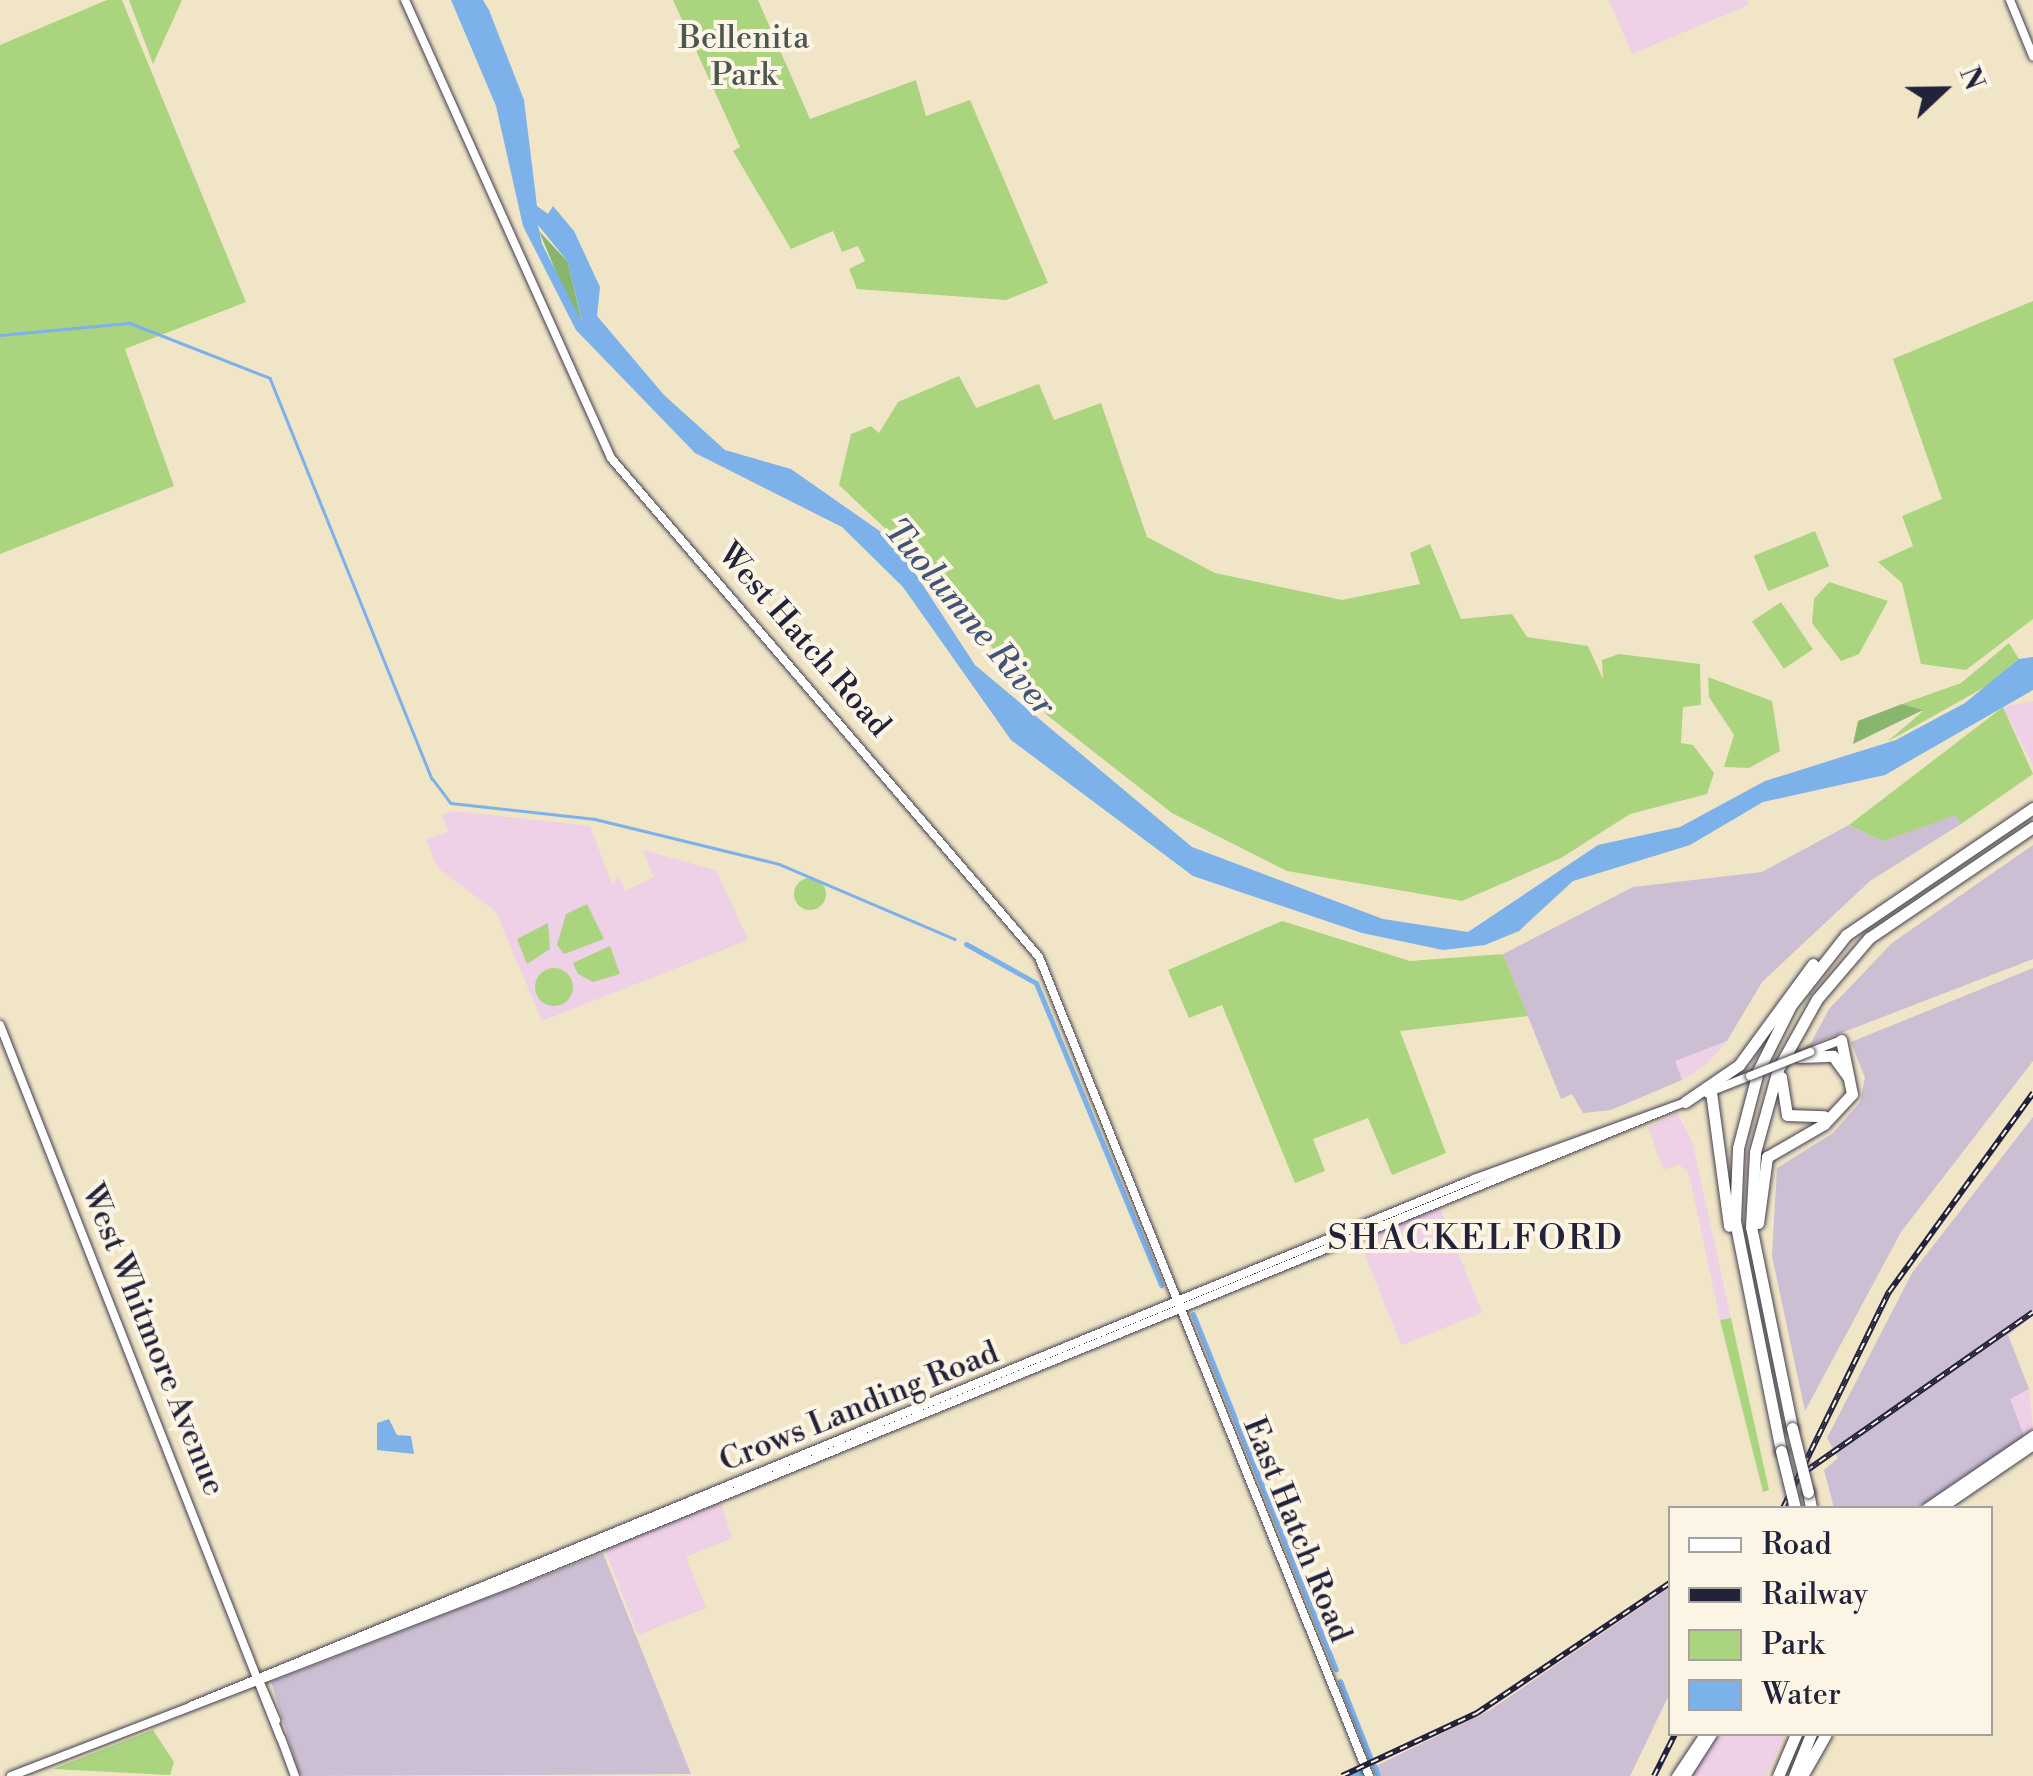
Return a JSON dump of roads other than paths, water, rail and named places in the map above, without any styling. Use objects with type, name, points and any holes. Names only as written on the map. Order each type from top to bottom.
[{"type":"highway","points":[[1678,1105],[1739,1065],[1778,1001],[1846,935],[2033,808]]},
{"type":"highway","points":[[1811,1506],[1754,1252],[1755,1152],[1792,1040],[1869,938],[2033,828]]},
{"type":"highway","points":[[1744,1300],[1735,1184],[1751,1090],[1791,1005],[1846,935]]},
{"type":"highway","points":[[1792,1040],[1778,1094],[1793,1119],[1827,1114],[1846,1094],[1846,1069],[1838,1042]]},
{"type":"highway","points":[[1754,1252],[1767,1157],[1824,1124],[1852,1094],[1838,1042]]},
{"type":"highway","points":[[1796,1058],[1810,1053],[1846,1069]]},
{"type":"highway","points":[[1712,1092],[1712,1117],[1744,1300],[1795,1506]]},
{"type":"highway","points":[[1678,1105],[1698,1104],[1712,1117]]},
{"type":"highway","points":[[1778,1776],[1795,1736]]},
{"type":"highway","points":[[1794,1776],[1811,1736]]},
{"type":"highway","points":[[1802,1776],[1825,1736]]},
{"type":"main road","name":"West Hatch Road","points":[[405,0],[604,446],[1026,936],[1180,1306]]},
{"type":"main road","points":[[2010,0],[2033,56]]},
{"type":"main road","name":"West Whitmore Avenue","points":[[0,1025],[296,1776]]},
{"type":"main road","points":[[1810,1053],[1838,1042]]},
{"type":"main road","name":"Crows Landing Road","points":[[257,1680],[435,1603],[674,1510],[804,1465],[987,1390],[1325,1240],[1474,1179],[1796,1058]]},
{"type":"main road","name":"Crows Landing Road","points":[[11,1776],[646,1529],[697,1508],[756,1476],[1265,1273],[1293,1256],[1441,1200],[1546,1154]]},
{"type":"main road","points":[[1441,1200],[1474,1179]]},
{"type":"main road","name":"East Hatch Road","points":[[1180,1306],[1370,1776]]},
{"type":"main road","points":[[987,1390],[1010,1373]]},
{"type":"main road","points":[[1929,1506],[2033,1435]]},
{"type":"main road","points":[[804,1465],[836,1444]]},
{"type":"main road","points":[[1945,1506],[2033,1446]]},
{"type":"main road","points":[[646,1529],[674,1510]]},
{"type":"main road","points":[[530,1576],[566,1553]]},
{"type":"main road","points":[[492,1590],[513,1574]]},
{"type":"main road","points":[[423,1616],[435,1603]]},
{"type":"main road","points":[[1685,1776],[1703,1736]]},
{"type":"main road","points":[[1676,1776],[1710,1736]]},
{"type":"water","points":[[451,0],[483,0],[489,10],[524,100],[537,206],[548,214],[553,206],[574,231],[600,287],[597,316],[664,395],[725,450],[791,469],[894,541],[975,665],[1192,847],[1383,919],[1468,932],[1598,845],[1680,827],[1765,781],[1896,740],[1965,703],[2019,659],[2033,657],[2033,690],[1885,775],[1763,802],[1690,845],[1573,881],[1519,931],[1485,945],[1443,950],[1362,933],[1193,876],[1011,740],[903,587],[842,527],[695,453],[576,330],[523,226],[496,106]],"holes":[[[538,225],[568,262],[582,322],[542,244]]]},
{"type":"water","points":[[389,1419],[397,1435],[411,1436],[414,1454],[377,1450],[377,1423]]},
{"type":"waterway","points":[[0,335],[130,323],[270,378],[432,778],[451,803],[595,819],[779,864],[955,939]]},
{"type":"waterway","points":[[966,944],[1036,983],[1161,1285]]},
{"type":"waterway","points":[[1193,1314],[1336,1669]]},
{"type":"waterway","points":[[1340,1681],[1372,1762]]},
{"type":"waterway","points":[[1374,1765],[1378,1776]]},
{"type":"waterway","points":[[1352,1776],[1362,1772]]},
{"type":"railway","points":[[1784,1506],[1889,1292],[2033,1093]]},
{"type":"railway","points":[[1806,1471],[2033,1312]]},
{"type":"railway","points":[[1342,1776],[1477,1713],[1668,1584]]},
{"type":"railway","points":[[1654,1776],[1674,1736]]},
{"type":"district","name":"SHACKELFORD","points":[[1476,1239]]},
{"type":"park label","name":"Bellenita Park","points":[[744,58]]},
{"type":"water label","name":"Tuolumne River","points":[[969,618]]}]
